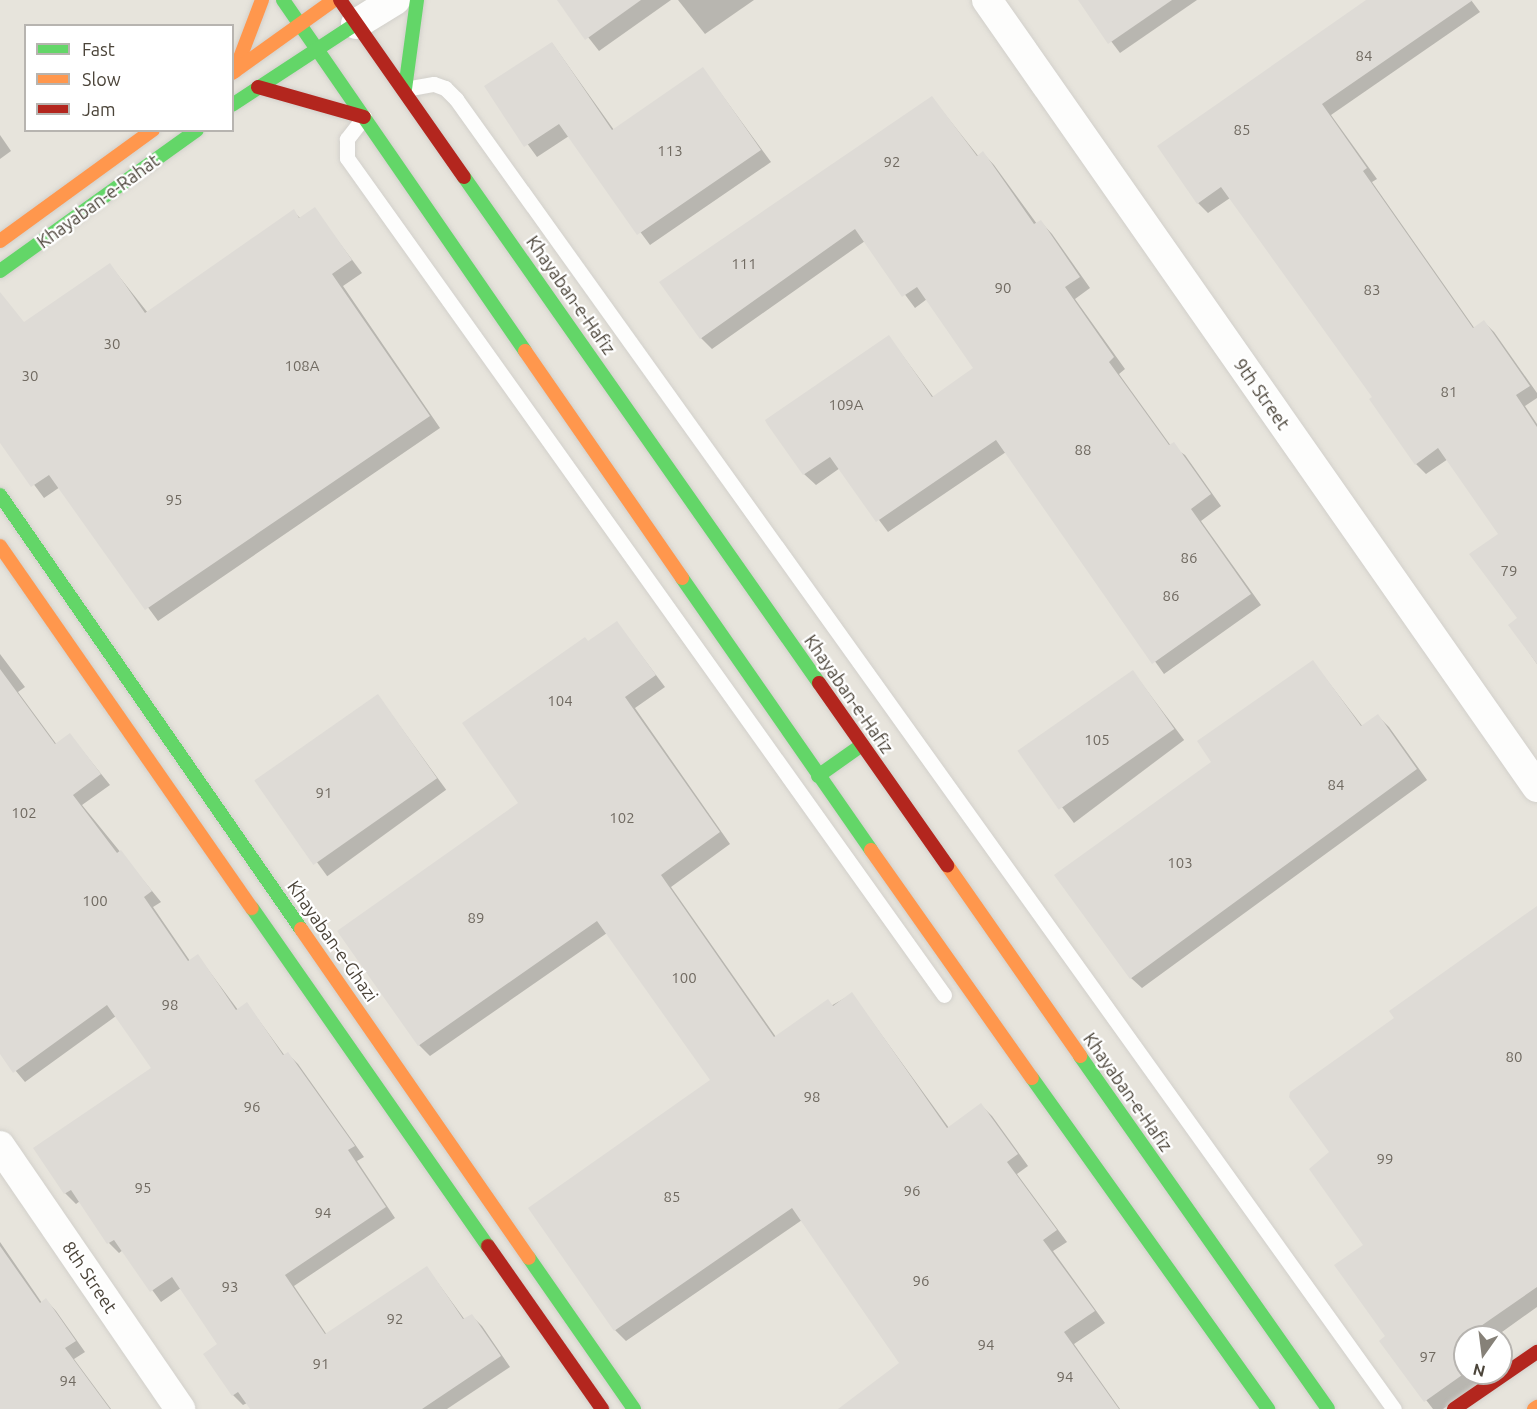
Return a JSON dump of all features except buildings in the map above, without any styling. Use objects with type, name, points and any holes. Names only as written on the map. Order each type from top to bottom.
[{"type":"main road","points":[[234,72],[262,0]]},
{"type":"main road","points":[[283,0],[818,776],[1268,1409]]},
{"type":"main road","points":[[234,72],[334,0]]},
{"type":"main road","points":[[405,89],[417,0]]},
{"type":"main road","points":[[234,104],[318,50],[348,12]]},
{"type":"main road","name":"Khayaban-e-Hafiz","points":[[348,12],[405,89],[1328,1409]]},
{"type":"main road","points":[[258,87],[364,117]]},
{"type":"main road","name":"Khayaban-e-Rahat","points":[[0,241],[150,132]]},
{"type":"main road","name":"Khayaban-e-Rahat","points":[[0,272],[194,132]]},
{"type":"main road","name":"Khayaban-e-Ghazi","points":[[0,495],[633,1408]]},
{"type":"main road","points":[[0,546],[602,1409]]},
{"type":"main road","points":[[818,776],[862,745]]},
{"type":"main road","points":[[1455,1409],[1537,1352]]},
{"type":"street","points":[[348,12],[395,0]]},
{"type":"street","name":"9th Street","points":[[987,0],[1537,787]]},
{"type":"street","name":"8th Street","points":[[0,1146],[180,1409]]},
{"type":"lane","points":[[405,89],[434,84],[445,88],[456,99],[1394,1409]]},
{"type":"lane","points":[[364,117],[347,139],[347,158],[944,995]]},
{"type":"shaded area","points":[[0,0],[1537,0],[1537,1409],[0,1409]]},
{"type":"traffic: fast","points":[[283,0],[525,351]]},
{"type":"traffic: fast","points":[[405,89],[417,0]]},
{"type":"traffic: fast","points":[[234,104],[356,24]]},
{"type":"traffic: fast","points":[[0,271],[194,132]]},
{"type":"traffic: fast","points":[[464,177],[819,683]]},
{"type":"traffic: fast","points":[[0,495],[301,929]]},
{"type":"traffic: fast","points":[[682,578],[871,850]]},
{"type":"traffic: fast","points":[[818,776],[862,745]]},
{"type":"traffic: fast","points":[[252,908],[488,1246]]},
{"type":"traffic: fast","points":[[1080,1056],[1328,1409]]},
{"type":"traffic: fast","points":[[1032,1078],[1268,1409]]},
{"type":"traffic: fast","points":[[529,1258],[634,1409]]},
{"type":"traffic: slow","points":[[235,71],[262,0]]},
{"type":"traffic: slow","points":[[234,72],[334,0]]},
{"type":"traffic: slow","points":[[0,241],[150,132]]},
{"type":"traffic: slow","points":[[525,351],[682,578]]},
{"type":"traffic: slow","points":[[0,546],[252,908]]},
{"type":"traffic: slow","points":[[871,850],[1032,1078]]},
{"type":"traffic: slow","points":[[947,865],[1080,1056]]},
{"type":"traffic: slow","points":[[301,929],[529,1258]]},
{"type":"traffic: jam","points":[[340,0],[464,177]]},
{"type":"traffic: jam","points":[[258,87],[364,117]]},
{"type":"traffic: jam","points":[[819,683],[947,865]]},
{"type":"traffic: jam","points":[[488,1246],[602,1409]]},
{"type":"traffic: jam","points":[[1454,1409],[1537,1352]]}]
